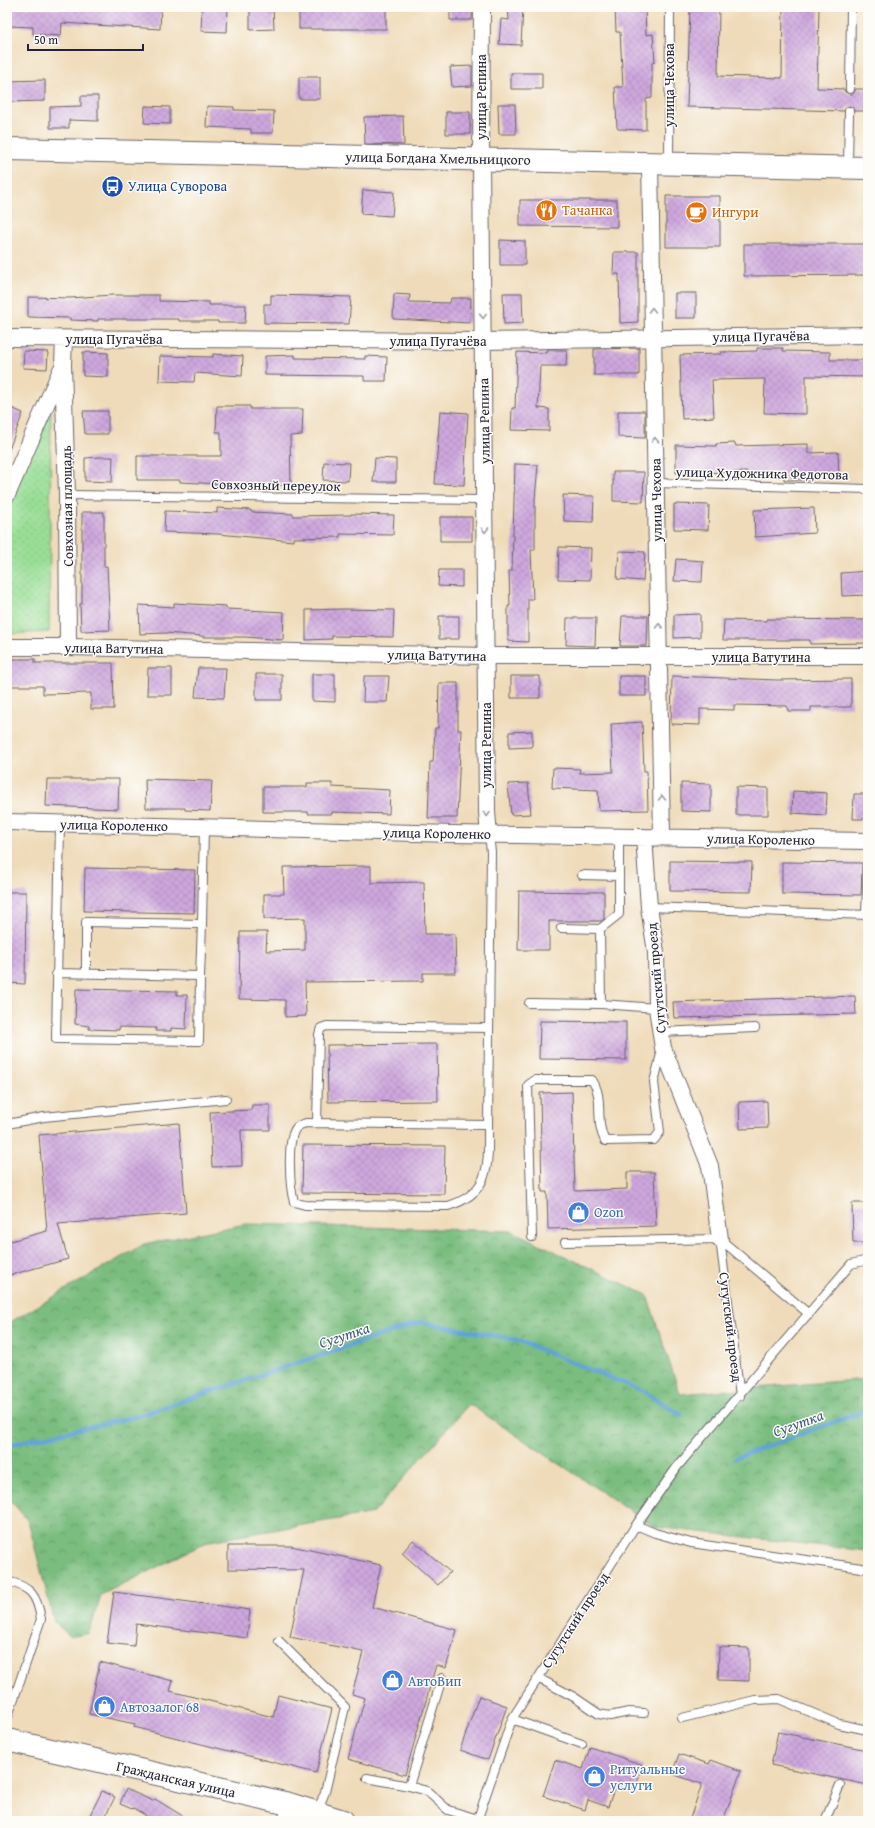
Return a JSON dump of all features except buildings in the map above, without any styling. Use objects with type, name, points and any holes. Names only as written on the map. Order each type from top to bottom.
[{"type":"main road","name":"улица Богдана Хмельницкого","points":[[7,149],[858,168]]},
{"type":"main road","name":"Гражданская улица","points":[[7,1740],[288,1813],[317,1812],[343,1821]]},
{"type":"street","name":"улица Репина","points":[[482,7],[481,159],[487,812],[489,835]]},
{"type":"street","name":"улица Чехова","points":[[659,163],[653,337],[662,837]]},
{"type":"street","name":"улица Пугачёва","points":[[7,338],[483,341],[653,337],[868,335]]},
{"type":"street","name":"Совхозная площадь","points":[[64,339],[63,365],[67,495],[68,647]]},
{"type":"street","name":"Совхозная площадь","points":[[7,495],[63,365]]},
{"type":"street","name":"улица Ватутина","points":[[7,647],[486,656],[868,656]]},
{"type":"street","name":"улица Короленко","points":[[7,822],[489,835],[868,840]]},
{"type":"street","name":"Сугутский проезд","points":[[644,837],[649,907],[656,952],[657,1008],[661,1040],[710,1166],[720,1239]]},
{"type":"lane","name":"улица Чехова","points":[[659,163],[670,7]]},
{"type":"lane","points":[[850,89],[851,7]]},
{"type":"lane","points":[[849,111],[858,168]]},
{"type":"lane","name":"улица Художника Федотова","points":[[656,483],[868,489]]},
{"type":"lane","name":"Совхозный переулок","points":[[67,495],[484,500]]},
{"type":"lane","points":[[60,824],[56,973],[56,1039],[199,1041],[204,827]]},
{"type":"lane","points":[[488,1125],[306,1123],[297,1127],[291,1138],[291,1192],[294,1202],[305,1205],[448,1206],[460,1202],[481,1184],[488,1166],[491,852],[489,835]]},
{"type":"lane","points":[[561,928],[600,929],[619,914],[619,837]]},
{"type":"lane","points":[[649,907],[867,915],[868,861]]},
{"type":"lane","points":[[582,875],[619,876]]},
{"type":"lane","points":[[86,974],[86,922],[202,924]]},
{"type":"lane","points":[[600,929],[601,1004]]},
{"type":"lane","points":[[56,973],[200,976]]},
{"type":"lane","points":[[529,1003],[601,1004],[657,1008]]},
{"type":"lane","points":[[316,1123],[319,1034],[321,1028],[327,1026],[489,1028]]},
{"type":"lane","points":[[532,1236],[528,1085],[535,1080],[592,1080],[598,1088],[600,1130],[605,1141],[654,1140],[660,1132],[654,1082],[661,1040],[755,1028]]},
{"type":"lane","points":[[7,1124],[44,1117],[226,1099]]},
{"type":"lane","points":[[565,1242],[720,1239],[809,1314]]},
{"type":"lane","name":"Сугутский проезд","points":[[478,1820],[512,1719],[636,1525],[677,1467],[740,1396],[720,1239]]},
{"type":"lane","points":[[740,1396],[851,1264],[861,1260],[868,1260]]},
{"type":"lane","points":[[636,1525],[655,1533],[691,1543],[868,1569]]},
{"type":"lane","points":[[7,1581],[23,1585],[38,1602],[41,1619],[7,1719]]},
{"type":"lane","points":[[279,1641],[345,1707],[325,1792],[317,1812]]},
{"type":"lane","points":[[409,1786],[442,1678]]},
{"type":"lane","points":[[538,1678],[574,1697],[599,1714],[610,1716],[629,1712],[644,1713]]},
{"type":"lane","points":[[682,1718],[755,1700],[779,1699],[839,1724],[868,1730]]},
{"type":"lane","points":[[512,1719],[582,1744]]},
{"type":"lane","points":[[367,1778],[427,1791],[448,1810],[478,1820]]},
{"type":"lane","points":[[825,1821],[840,1785]]},
{"type":"green space","points":[[51,400],[49,632],[7,634],[7,510]]},
{"type":"green space","points":[[246,1224],[512,1231],[647,1295],[680,1394],[868,1379],[868,1551],[655,1527],[469,1404],[373,1513],[209,1541],[101,1595],[89,1633],[70,1637],[54,1621],[28,1521],[7,1496],[7,1324],[144,1244]]},
{"type":"waterway","name":"Сугутка","points":[[7,1445],[134,1417],[421,1322],[517,1340],[643,1391],[681,1415]]},
{"type":"waterway","name":"Сугутка","points":[[735,1458],[868,1410]]},
{"type":"place","name":"Улица Суворова","points":[[112,186]]},
{"type":"place","name":"Тачанка","points":[[546,210]]},
{"type":"place","name":"Ингури","points":[[696,212]]},
{"type":"place","name":"Ozon","points":[[579,1212]]},
{"type":"place","name":"АвтоВип","points":[[393,1681]]},
{"type":"place","name":"Автозалог 68","points":[[104,1707]]},
{"type":"place","name":"Ритуальные услуги","points":[[594,1777]]}]
